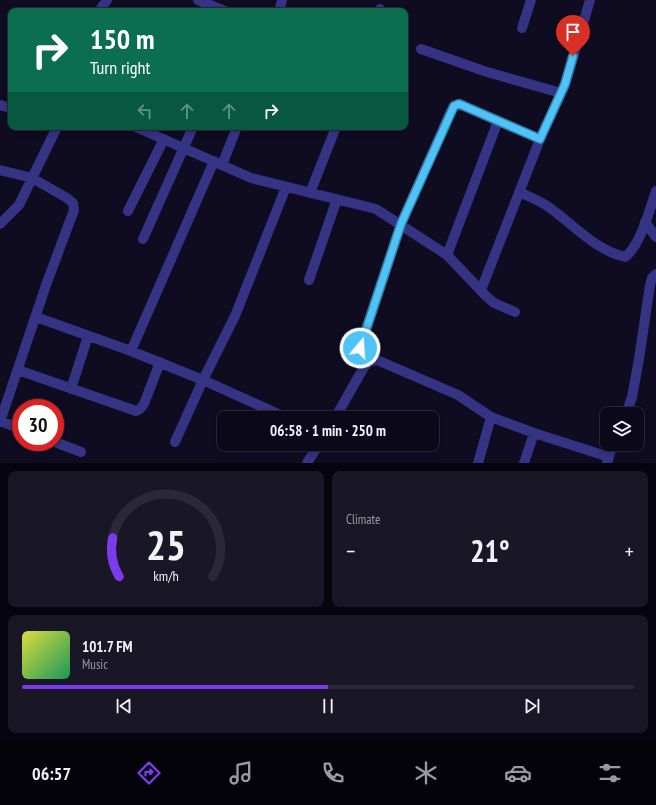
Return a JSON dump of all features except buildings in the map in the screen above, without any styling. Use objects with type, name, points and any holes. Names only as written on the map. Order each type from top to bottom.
[{"type":"street","points":[[198,0],[218,8]]},
{"type":"street","points":[[522,28],[531,0]]},
{"type":"street","points":[[481,290],[540,139],[561,93],[590,0]]},
{"type":"street","points":[[421,49],[487,72],[561,93]]},
{"type":"street","points":[[369,362],[361,354],[360,348],[401,224],[454,106],[459,104],[540,139]]},
{"type":"street","points":[[447,255],[498,121]]},
{"type":"street","points":[[0,224],[19,205],[56,130]]},
{"type":"street","points":[[143,130],[251,178],[286,188],[376,209],[447,255],[494,303],[515,312]]},
{"type":"street","points":[[143,239],[192,130]]},
{"type":"street","points":[[131,351],[218,163],[235,130]]},
{"type":"street","points":[[310,193],[335,130]]},
{"type":"street","points":[[128,212],[164,139]]},
{"type":"street","points":[[0,170],[32,178],[67,198],[73,204],[74,210],[0,422],[12,426]]},
{"type":"street","points":[[175,442],[203,380],[235,316],[286,188]]},
{"type":"street","points":[[519,192],[550,207],[592,242],[618,256],[625,257],[631,253],[645,222],[656,191]]},
{"type":"street","points":[[308,280],[336,199]]},
{"type":"street","points":[[645,222],[656,237]]},
{"type":"street","points":[[628,407],[636,376],[650,285],[652,278],[656,274]]},
{"type":"street","points":[[36,317],[160,362],[272,411]]},
{"type":"street","points":[[71,389],[88,336]]},
{"type":"street","points":[[339,411],[364,367],[369,362],[377,360],[458,395],[491,417],[608,460]]},
{"type":"street","points":[[18,370],[136,411],[144,404],[160,362]]},
{"type":"street","points":[[478,463],[491,417]]},
{"type":"street","points":[[524,463],[534,433]]},
{"type":"street","points":[[64,445],[81,452]]},
{"type":"street","points":[[307,463],[315,451]]},
{"type":"route","points":[[360,348],[401,224],[454,106],[459,104],[540,139],[565,84],[573,56]]}]
